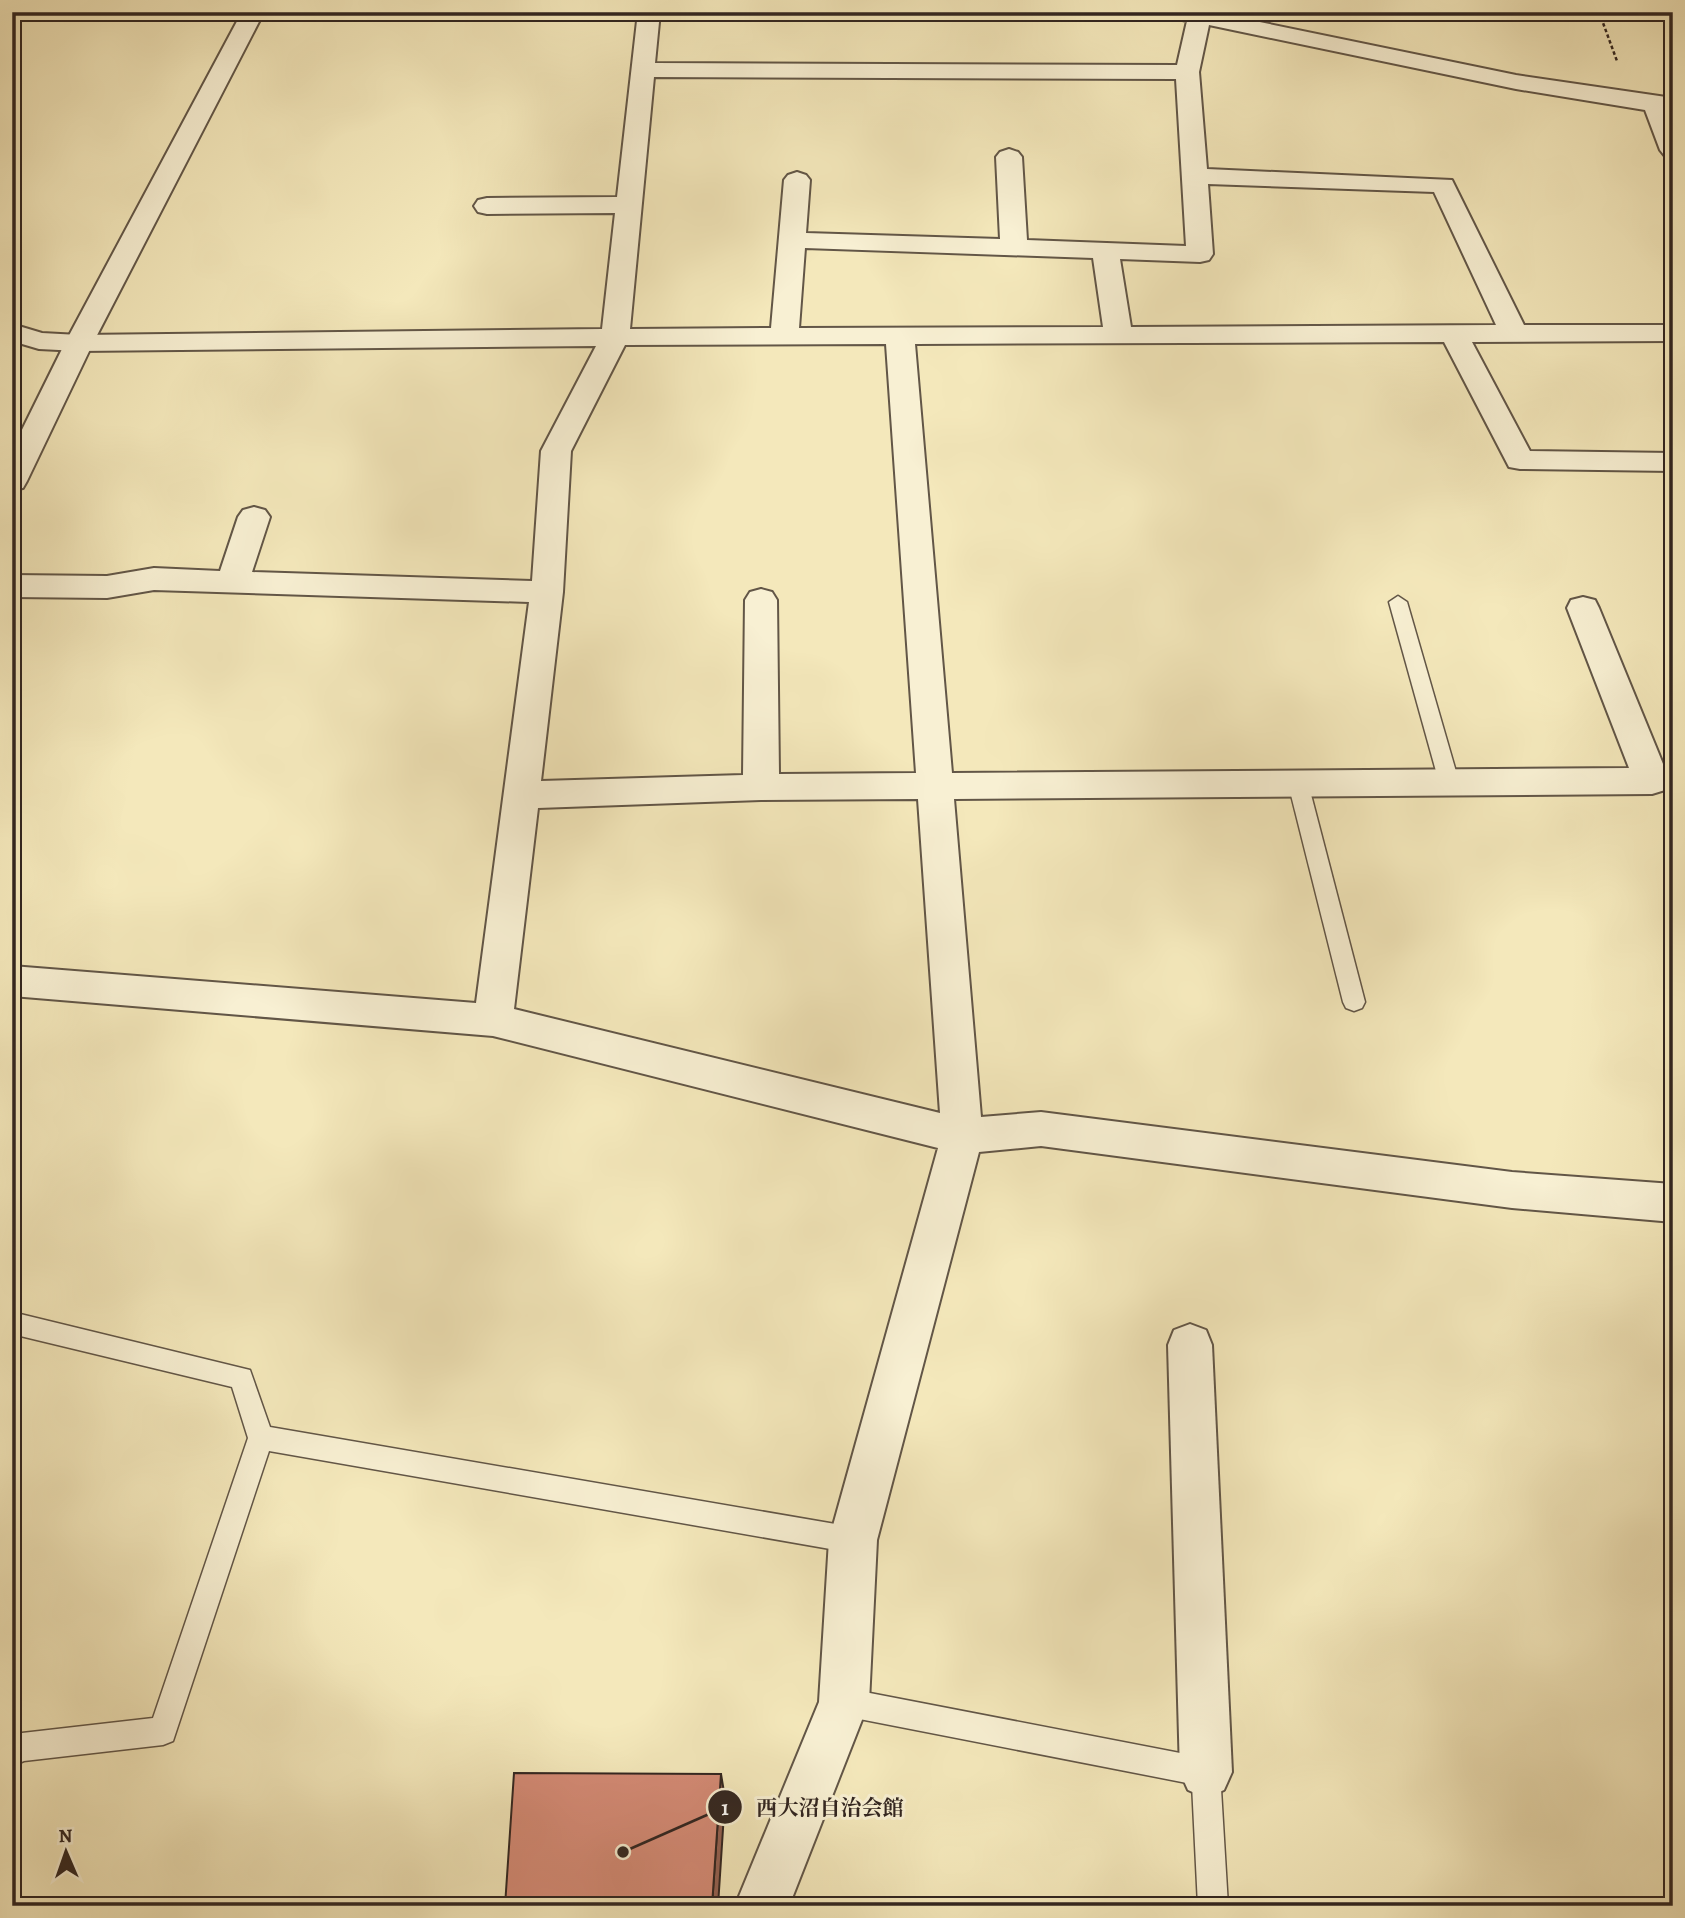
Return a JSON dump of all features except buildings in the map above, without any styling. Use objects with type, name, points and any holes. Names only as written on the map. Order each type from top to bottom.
[{"type":"street","points":[[12,481],[79,342],[253,12]]},
{"type":"street","points":[[493,1020],[547,592],[556,451],[615,337],[649,12]]},
{"type":"street","points":[[792,240],[1200,254],[1187,72],[1188,15],[1516,82],[1664,104],[1673,150]]},
{"type":"street","points":[[642,70],[1187,72]]},
{"type":"street","points":[[1009,157],[1014,247]]},
{"type":"street","points":[[1195,176],[1443,185],[1514,334]]},
{"type":"street","points":[[783,337],[797,180]]},
{"type":"street","points":[[487,206],[628,205]]},
{"type":"street","points":[[1105,251],[1119,336]]},
{"type":"street","points":[[12,332],[39,341],[79,342],[1673,333]]},
{"type":"street","points":[[1454,334],[1520,460],[1673,462]]},
{"type":"street","points":[[762,1906],[844,1702],[853,1540],[962,1136],[900,337]]},
{"type":"street","points":[[233,581],[254,517]]},
{"type":"street","points":[[12,586],[107,587],[154,579],[547,592]]},
{"type":"street","points":[[761,600],[761,787]]},
{"type":"street","points":[[521,795],[761,787],[1663,781],[1583,608]]},
{"type":"street","points":[[12,981],[493,1020],[962,1136],[1041,1129],[1512,1190],[1673,1203]]},
{"type":"street","points":[[1190,1345],[1206,1772]]},
{"type":"lane","points":[[1398,602],[1449,782]]},
{"type":"lane","points":[[1298,783],[1354,1002]]},
{"type":"lane","points":[[12,1323],[241,1378],[261,1438],[163,1731],[22,1746],[12,1752]]},
{"type":"lane","points":[[261,1438],[853,1540]]},
{"type":"lane","points":[[844,1702],[1206,1772],[1213,1906]]},
{"type":"path","points":[[1599,12],[1629,100]]},
{"type":"place","name":"西大沼自治会館","points":[[623,1852]]}]
